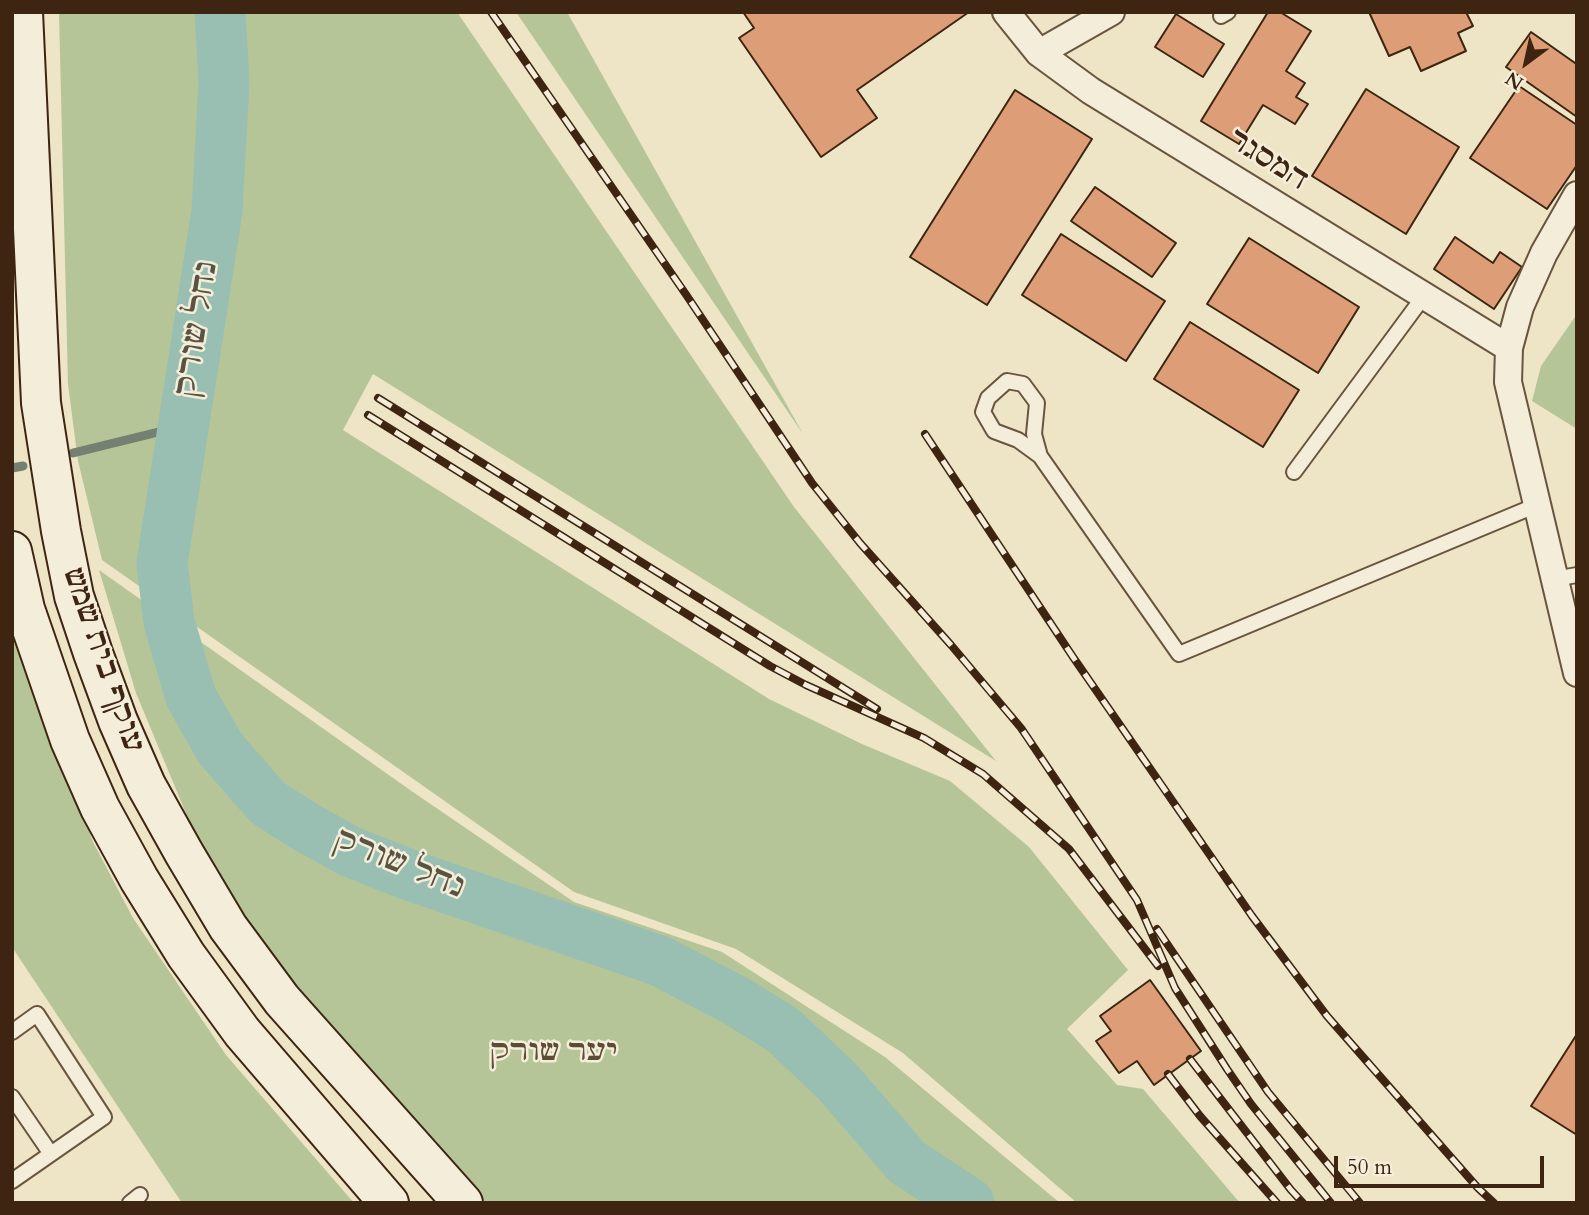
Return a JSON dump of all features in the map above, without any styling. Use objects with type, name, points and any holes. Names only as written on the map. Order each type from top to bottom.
[{"type":"main road","name":"עוקף בית שמש","points":[[23,12],[41,403],[50,471],[74,596],[114,710],[146,785],[229,927],[282,1000],[463,1203]]},
{"type":"main road","name":"עוקף בית שמש","points":[[12,551],[25,609],[70,740],[100,808],[139,879],[186,955],[242,1032],[389,1203]]},
{"type":"street","name":"המסגר","points":[[1006,12],[1039,53],[1091,91],[1509,348]]},
{"type":"street","points":[[1039,53],[1111,12]]},
{"type":"street","points":[[1577,195],[1544,253],[1520,307],[1509,348],[1508,382],[1537,505],[1566,577],[1577,673]]},
{"type":"lane","points":[[1294,472],[1424,296]]},
{"type":"lane","points":[[1040,456],[1034,434],[1037,403],[1023,384],[1007,381],[988,398],[983,412],[994,431],[1018,440],[1040,456],[1179,654],[1537,505]]},
{"type":"lane","points":[[12,1032],[37,1014],[104,1117],[14,1176]]},
{"type":"lane","points":[[12,1097],[51,1154]]},
{"type":"green space","points":[[59,12],[457,12],[794,507],[996,761],[373,374],[343,430],[769,699],[862,744],[950,781],[1029,847],[1128,970],[1067,1029],[1117,1085],[1143,1089],[1240,1203],[1077,1203],[903,1053],[736,949],[574,892],[102,560],[78,461],[68,384]]},
{"type":"green space","points":[[516,12],[567,12],[803,434]]},
{"type":"green space","points":[[1577,314],[1577,429],[1532,401],[1541,366]]},
{"type":"green space","name":"יער שורק","points":[[99,570],[410,790],[574,902],[722,952],[885,1057],[1060,1203],[486,1203],[456,1167],[296,999],[197,840],[136,693]]},
{"type":"green space","points":[[12,595],[35,681],[93,842],[133,918],[226,1055],[354,1203],[182,1203],[12,947]]},
{"type":"building","points":[[743,12],[969,12],[857,90],[877,118],[821,157],[739,38],[754,28]]},
{"type":"building","points":[[1268,12],[1280,12],[1311,31],[1286,71],[1305,83],[1296,97],[1308,104],[1295,124],[1263,105],[1239,144],[1201,121]]},
{"type":"building","points":[[1369,12],[1466,12],[1473,26],[1458,33],[1466,51],[1421,71],[1410,47],[1389,56]]},
{"type":"building","points":[[1176,14],[1224,44],[1203,77],[1155,47]]},
{"type":"building","points":[[1531,32],[1575,63],[1577,60],[1577,117],[1506,67]]},
{"type":"building","points":[[1519,86],[1577,125],[1577,165],[1547,209],[1470,158]]},
{"type":"building","points":[[1366,89],[1459,147],[1406,234],[1312,176]]},
{"type":"building","points":[[1015,90],[1092,139],[987,305],[910,257]]},
{"type":"building","points":[[1095,187],[1176,243],[1152,277],[1071,221]]},
{"type":"building","points":[[1061,234],[1165,301],[1126,361],[1022,295]]},
{"type":"building","points":[[1455,237],[1493,263],[1500,252],[1522,267],[1494,309],[1434,269]]},
{"type":"building","points":[[1249,238],[1359,307],[1318,373],[1207,304]]},
{"type":"building","points":[[1190,322],[1299,390],[1263,447],[1154,379]]},
{"type":"building","points":[[1150,980],[1201,1051],[1154,1085],[1137,1061],[1119,1073],[1096,1041],[1111,1031],[1100,1016]]},
{"type":"building","points":[[1577,1034],[1577,1135],[1531,1106]]},
{"type":"waterway","name":"נחל שורק","points":[[220,12],[224,82],[217,211],[162,563],[169,622],[191,697],[220,748],[268,803],[351,852],[412,876],[660,961],[738,1002],[783,1030],[837,1081],[907,1162],[969,1203]]},
{"type":"waterway","points":[[73,453],[183,426]]},
{"type":"waterway","points":[[12,468],[23,466]]},
{"type":"railway","points":[[491,12],[812,483],[860,543],[1021,728],[1137,900],[1175,988],[1227,1069],[1251,1104],[1331,1203]]},
{"type":"railway","points":[[378,398],[877,709]]},
{"type":"railway","points":[[368,415],[770,666],[924,738],[983,774],[1069,849],[1158,966]]},
{"type":"railway","points":[[925,434],[1073,657],[1252,916],[1327,1016],[1494,1203]]},
{"type":"railway","points":[[1157,929],[1268,1092],[1360,1203]]},
{"type":"railway","points":[[1190,1059],[1303,1203]]},
{"type":"railway","points":[[1168,1074],[1200,1116],[1277,1203]]}]
